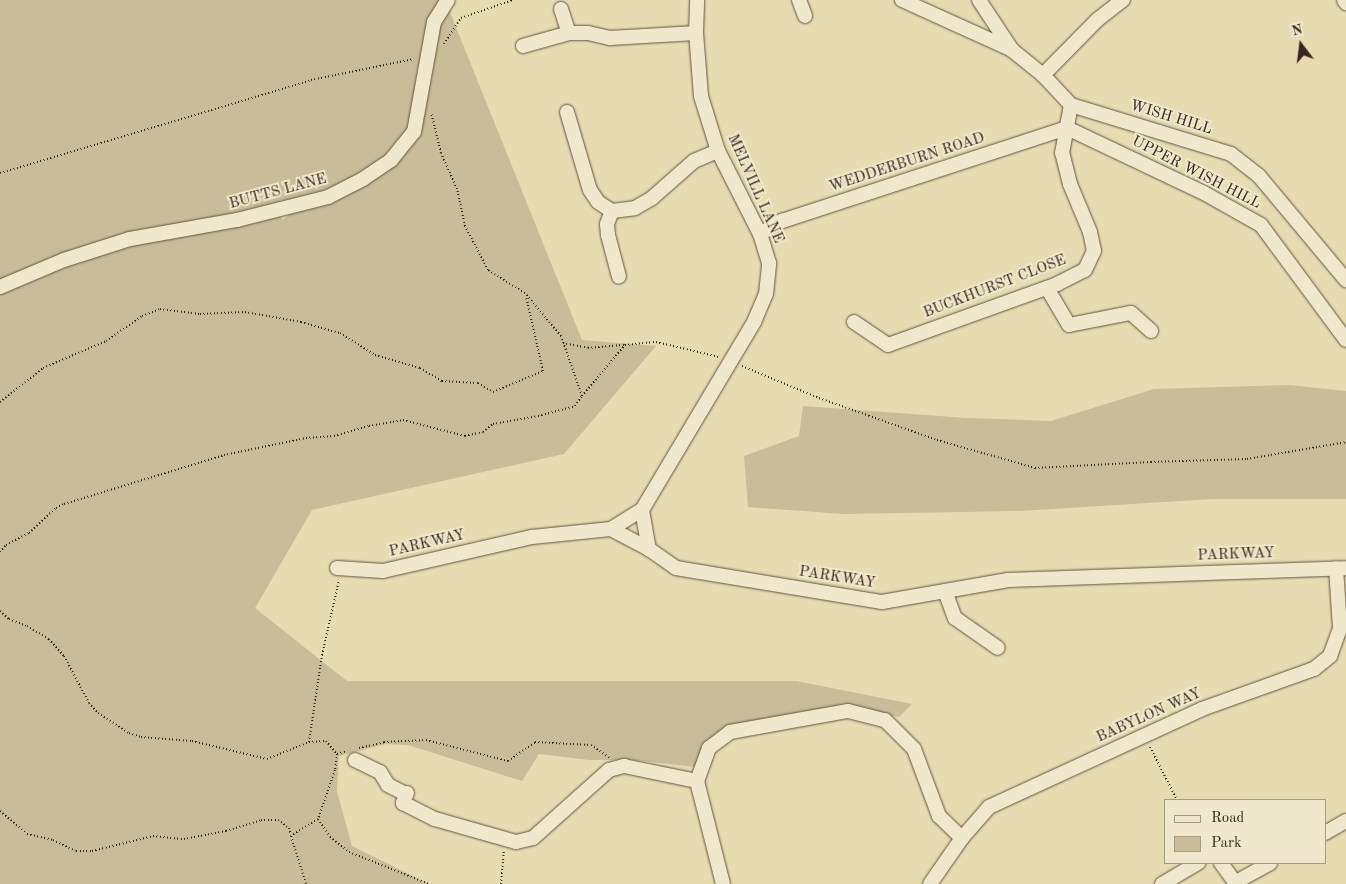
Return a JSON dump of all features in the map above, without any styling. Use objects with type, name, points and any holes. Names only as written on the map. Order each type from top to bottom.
[{"type":"street","name":"BUTTS LANE","points":[[0,287],[64,260],[130,239],[237,220],[310,202],[328,197],[363,179],[391,160],[414,132],[434,22],[448,0]]},
{"type":"street","name":"MELVILL LANE","points":[[642,510],[754,322],[766,294],[769,263],[760,234],[718,151],[701,96],[696,33],[697,0]]},
{"type":"street","points":[[799,0],[805,16]]},
{"type":"street","points":[[902,0],[1012,50]]},
{"type":"street","name":"WISH HILL","points":[[979,0],[1012,50],[1043,75],[1071,104],[1231,154],[1259,176],[1346,280]]},
{"type":"street","points":[[1043,75],[1097,20],[1123,0]]},
{"type":"street","points":[[561,8],[569,33]]},
{"type":"street","points":[[523,46],[569,33],[588,33],[610,38],[696,33]]},
{"type":"street","name":"BUCKHURST CLOSE","points":[[854,322],[886,344],[1047,288],[1085,270],[1094,251],[1090,232],[1070,184],[1062,153],[1071,104]]},
{"type":"street","points":[[567,112],[590,190],[598,202],[612,211],[634,208],[652,198],[694,161],[718,151]]},
{"type":"street","name":"WEDDERBURN ROAD","points":[[760,234],[782,221],[1067,128]]},
{"type":"street","name":"UPPER WISH HILL","points":[[1067,128],[1204,192],[1261,225],[1346,340]]},
{"type":"street","points":[[612,211],[607,224],[608,235],[619,277]]},
{"type":"street","points":[[1047,288],[1069,325],[1131,313],[1152,332]]},
{"type":"street","points":[[611,529],[642,510],[648,549]]},
{"type":"street","name":"PARKWAY","points":[[339,568],[383,571],[532,537],[611,529],[648,549],[676,568],[882,602],[1008,580],[1341,568]]},
{"type":"street","name":"BABYLON WAY","points":[[930,884],[962,838],[989,808],[1202,709],[1314,669],[1330,656],[1340,628],[1341,568]]},
{"type":"street","points":[[945,591],[955,618],[998,648]]},
{"type":"street","points":[[723,884],[697,781],[709,748],[730,732],[848,711],[885,720],[914,749],[939,816],[962,838]]},
{"type":"street","points":[[355,760],[380,772],[388,785],[406,794],[403,803],[435,819],[516,842],[533,838],[609,770],[624,766],[697,781]]},
{"type":"street","points":[[1326,832],[1346,821]]},
{"type":"street","points":[[1162,884],[1196,864]]},
{"type":"street","points":[[1222,864],[1236,883],[1268,864]]},
{"type":"path","points":[[442,45],[461,18],[513,0]]},
{"type":"path","points":[[0,173],[311,80],[410,60]]},
{"type":"path","points":[[430,107],[441,153],[457,189],[465,226],[488,270],[526,293],[562,336],[582,396]]},
{"type":"path","points":[[0,402],[43,368],[106,341],[142,316],[160,309],[200,314],[245,312],[301,322],[340,333],[375,355],[420,368],[442,381],[478,383],[493,392],[543,371],[526,293]]},
{"type":"path","points":[[563,343],[588,348],[656,342],[730,361],[819,398],[937,440],[1036,468],[1247,459],[1346,442]]},
{"type":"path","points":[[0,552],[6,545],[29,532],[56,508],[64,504],[224,455],[306,438],[334,436],[369,426],[403,420],[465,436],[483,432],[494,424],[538,416],[575,406],[625,345]]},
{"type":"path","points":[[309,742],[322,655],[339,568]]},
{"type":"path","points":[[0,611],[9,619],[49,638],[64,656],[89,703],[98,714],[129,733],[141,737],[192,741],[267,759],[309,742],[326,741],[337,754],[335,770],[318,818],[291,836]]},
{"type":"path","points":[[1145,736],[1176,799]]},
{"type":"path","points":[[337,754],[384,742],[426,740],[508,761],[535,742],[591,745],[624,766]]},
{"type":"path","points":[[0,811],[27,834],[53,840],[76,851],[92,851],[153,836],[184,839],[226,831],[261,820],[278,820],[289,828],[306,884]]},
{"type":"path","points":[[318,818],[330,837],[349,852],[429,884]]},
{"type":"path","points":[[501,884],[505,839]]},
{"type":"green space","points":[[0,0],[445,0],[582,340],[656,346],[564,454],[312,510],[255,608],[347,681],[796,681],[912,704],[899,717],[848,708],[720,738],[696,767],[633,760],[589,760],[539,754],[522,781],[408,745],[386,744],[339,756],[337,792],[352,846],[429,884],[0,884]],"holes":[[[311,194],[283,220],[278,215],[214,218]]]},
{"type":"green space","points":[[1289,385],[1346,391],[1346,499],[1213,499],[1020,511],[843,514],[748,507],[744,456],[799,436],[803,406],[966,418],[1051,421],[1154,389]]}]
